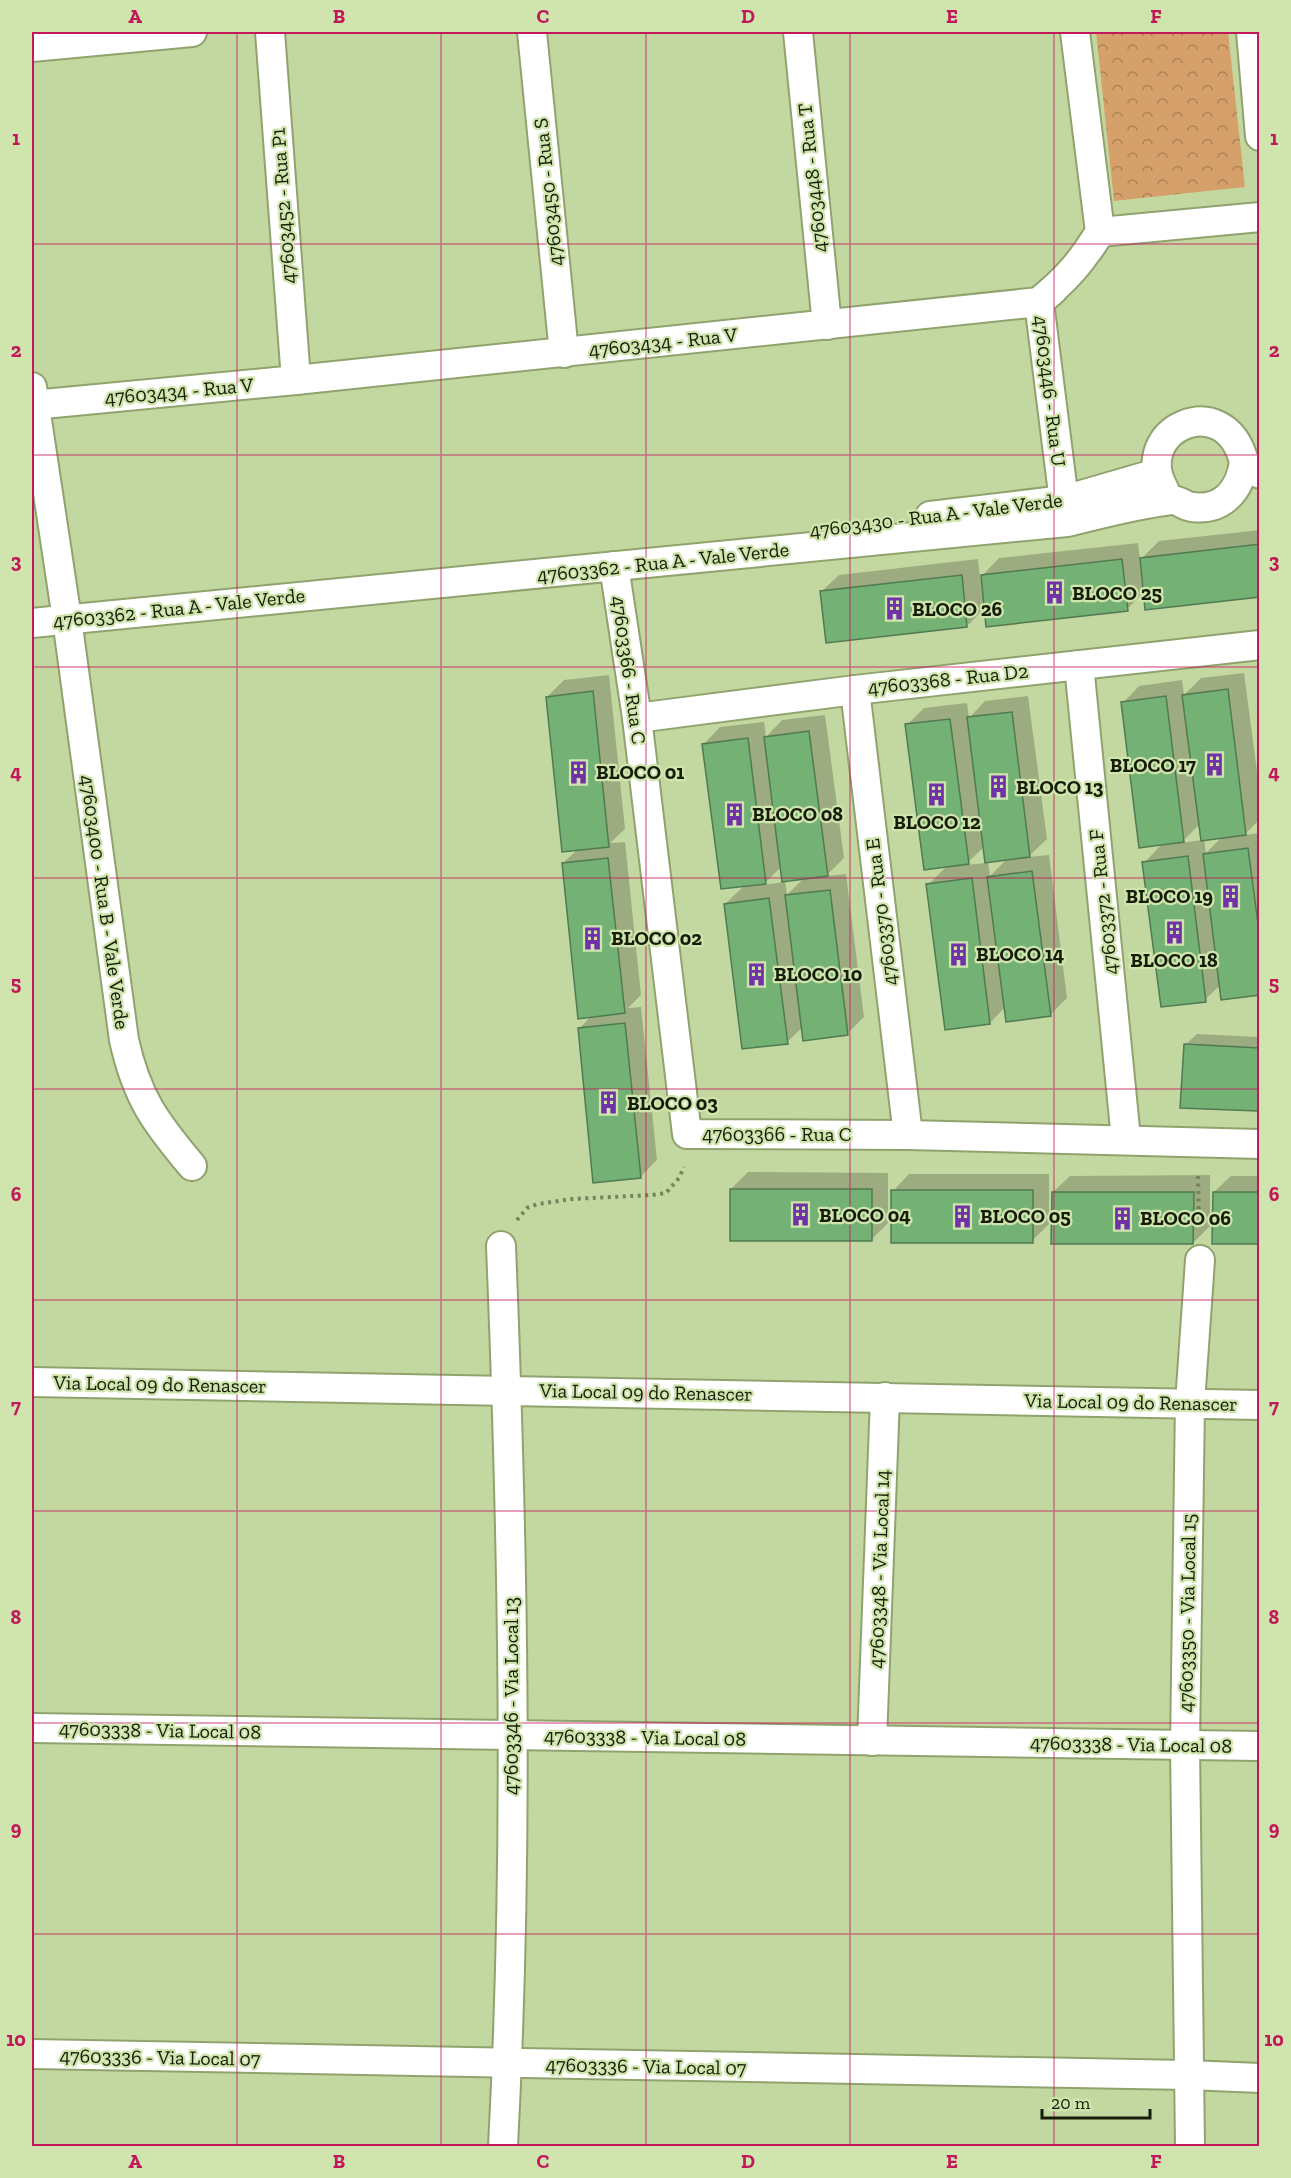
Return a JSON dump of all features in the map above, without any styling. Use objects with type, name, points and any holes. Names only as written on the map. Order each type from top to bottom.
[{"type":"street","points":[[32,47],[192,32]]},
{"type":"street","name":"47603452 - Rua P1","points":[[270,32],[296,380]]},
{"type":"street","name":"47603450 - Rua S","points":[[532,32],[564,353]]},
{"type":"street","name":"47603448 - Rua T","points":[[798,32],[827,325]]},
{"type":"street","points":[[1039,302],[1084,258],[1100,232],[1075,32]]},
{"type":"street","points":[[1251,32],[1260,136]]},
{"type":"street","points":[[1100,232],[1260,217]]},
{"type":"street","name":"47603434 - Rua V","points":[[32,395],[296,380],[1039,302]]},
{"type":"street","name":"47603446 - Rua U","points":[[1039,302],[1065,511]]},
{"type":"street","name":"47603400 - Rua B - Vale Verde","points":[[32,395],[66,612],[130,1070],[151,1113],[192,1166]]},
{"type":"street","points":[[1174,499],[1163,488],[1157,473],[1157,457],[1162,442],[1173,430],[1187,423],[1200,421],[1223,428],[1233,436],[1252,468]]},
{"type":"street","name":"47603362 - Rua A - Vale Verde","points":[[32,623],[66,612],[614,567],[1065,511],[1111,511],[1174,499],[1189,507],[1205,508],[1220,502],[1233,492],[1252,468]]},
{"type":"street","name":"47603430 - Rua A - Vale Verde","points":[[32,608],[66,612],[611,554],[1065,511],[1157,473]]},
{"type":"street","name":"47603366 - Rua C","points":[[614,567],[637,718],[687,1134],[908,1135],[1260,1144]]},
{"type":"street","name":"47603368 - Rua D2","points":[[637,718],[855,690],[1260,645]]},
{"type":"street","name":"47603372 - Rua F","points":[[1078,665],[1126,1139]]},
{"type":"street","name":"47603370 - Rua E","points":[[855,690],[908,1135]]},
{"type":"street","name":"47603346 - Via Local 13","points":[[501,1246],[507,1390],[513,1735],[508,2063],[503,2146]]},
{"type":"street","name":"47603350 - Via Local 15","points":[[1190,2146],[1185,1745],[1190,1403],[1200,1260]]},
{"type":"street","name":"Via Local 09 do Renascer","points":[[32,1382],[1260,1405]]},
{"type":"street","name":"47603348 - Via Local 14","points":[[872,1741],[885,1397]]},
{"type":"street","name":"47603338 - Via Local 08","points":[[32,1728],[1260,1746]]},
{"type":"street","name":"47603336 - Via Local 07","points":[[32,2054],[1188,2074],[1260,2078]]},
{"type":"path","points":[[501,1246],[518,1218],[528,1208],[538,1204],[572,1199],[666,1193],[680,1178],[688,1154],[687,1134]]},
{"type":"path","points":[[1198,1142],[1200,1260]]},
{"type":"green space","points":[[1096,32],[1228,32],[1245,187],[1114,201]]},
{"type":"building","points":[[1260,544],[1260,597],[1145,610],[1140,558]]},
{"type":"building","name":"BLOCO 25","points":[[1122,559],[1128,611],[986,627],[981,575]]},
{"type":"building","name":"BLOCO 26","points":[[962,575],[967,627],[826,643],[820,591]]},
{"type":"building","name":"BLOCO 17","points":[[1228,689],[1246,835],[1201,841],[1182,695]]},
{"type":"building","name":"BLOCO 01","points":[[593,691],[609,847],[562,852],[546,697]]},
{"type":"building","points":[[1166,696],[1184,842],[1139,848],[1121,702]]},
{"type":"building","name":"BLOCO 13","points":[[1012,712],[1030,857],[985,863],[967,717]]},
{"type":"building","name":"BLOCO 12","points":[[950,719],[969,864],[924,870],[905,724]]},
{"type":"building","points":[[809,731],[828,876],[782,882],[764,737]]},
{"type":"building","name":"BLOCO 08","points":[[748,738],[766,884],[721,889],[702,744]]},
{"type":"building","name":"BLOCO 19","points":[[1248,848],[1260,939],[1260,995],[1221,1000],[1203,854]]},
{"type":"building","name":"BLOCO 18","points":[[1188,856],[1206,1002],[1161,1007],[1142,862]]},
{"type":"building","name":"BLOCO 02","points":[[608,858],[625,1013],[578,1019],[562,863]]},
{"type":"building","points":[[1032,871],[1051,1016],[1006,1022],[987,877]]},
{"type":"building","name":"BLOCO 14","points":[[972,878],[990,1024],[945,1030],[926,884]]},
{"type":"building","points":[[830,890],[848,1035],[803,1041],[785,895]]},
{"type":"building","name":"BLOCO 10","points":[[769,898],[788,1044],[742,1049],[724,904]]},
{"type":"building","name":"BLOCO 03","points":[[625,1023],[641,1178],[593,1183],[578,1028]]},
{"type":"building","points":[[1184,1044],[1260,1048],[1258,1111],[1180,1108]]},
{"type":"building","name":"BLOCO 04","points":[[730,1189],[872,1189],[872,1241],[730,1241]]},
{"type":"building","name":"BLOCO 05","points":[[891,1190],[1033,1190],[1033,1243],[891,1243]]},
{"type":"building","name":"BLOCO 06","points":[[1052,1192],[1194,1192],[1193,1244],[1051,1244]]},
{"type":"building","points":[[1213,1192],[1260,1192],[1260,1244],[1212,1244]]},
{"type":"place","name":"BLOCO 25","points":[[1054,593]]},
{"type":"place","name":"BLOCO 26","points":[[894,609]]},
{"type":"place","name":"BLOCO 17","points":[[1214,765]]},
{"type":"place","name":"BLOCO 01","points":[[578,772]]},
{"type":"place","name":"BLOCO 13","points":[[998,787]]},
{"type":"place","name":"BLOCO 12","points":[[937,794]]},
{"type":"place","name":"BLOCO 08","points":[[734,814]]},
{"type":"place","name":"BLOCO 19","points":[[1231,896]]},
{"type":"place","name":"BLOCO 18","points":[[1174,932]]},
{"type":"place","name":"BLOCO 02","points":[[593,938]]},
{"type":"place","name":"BLOCO 14","points":[[958,954]]},
{"type":"place","name":"BLOCO 10","points":[[756,974]]},
{"type":"place","name":"BLOCO 03","points":[[609,1103]]},
{"type":"place","name":"BLOCO 04","points":[[801,1215]]},
{"type":"place","name":"BLOCO 05","points":[[962,1216]]},
{"type":"place","name":"BLOCO 06","points":[[1122,1218]]}]
